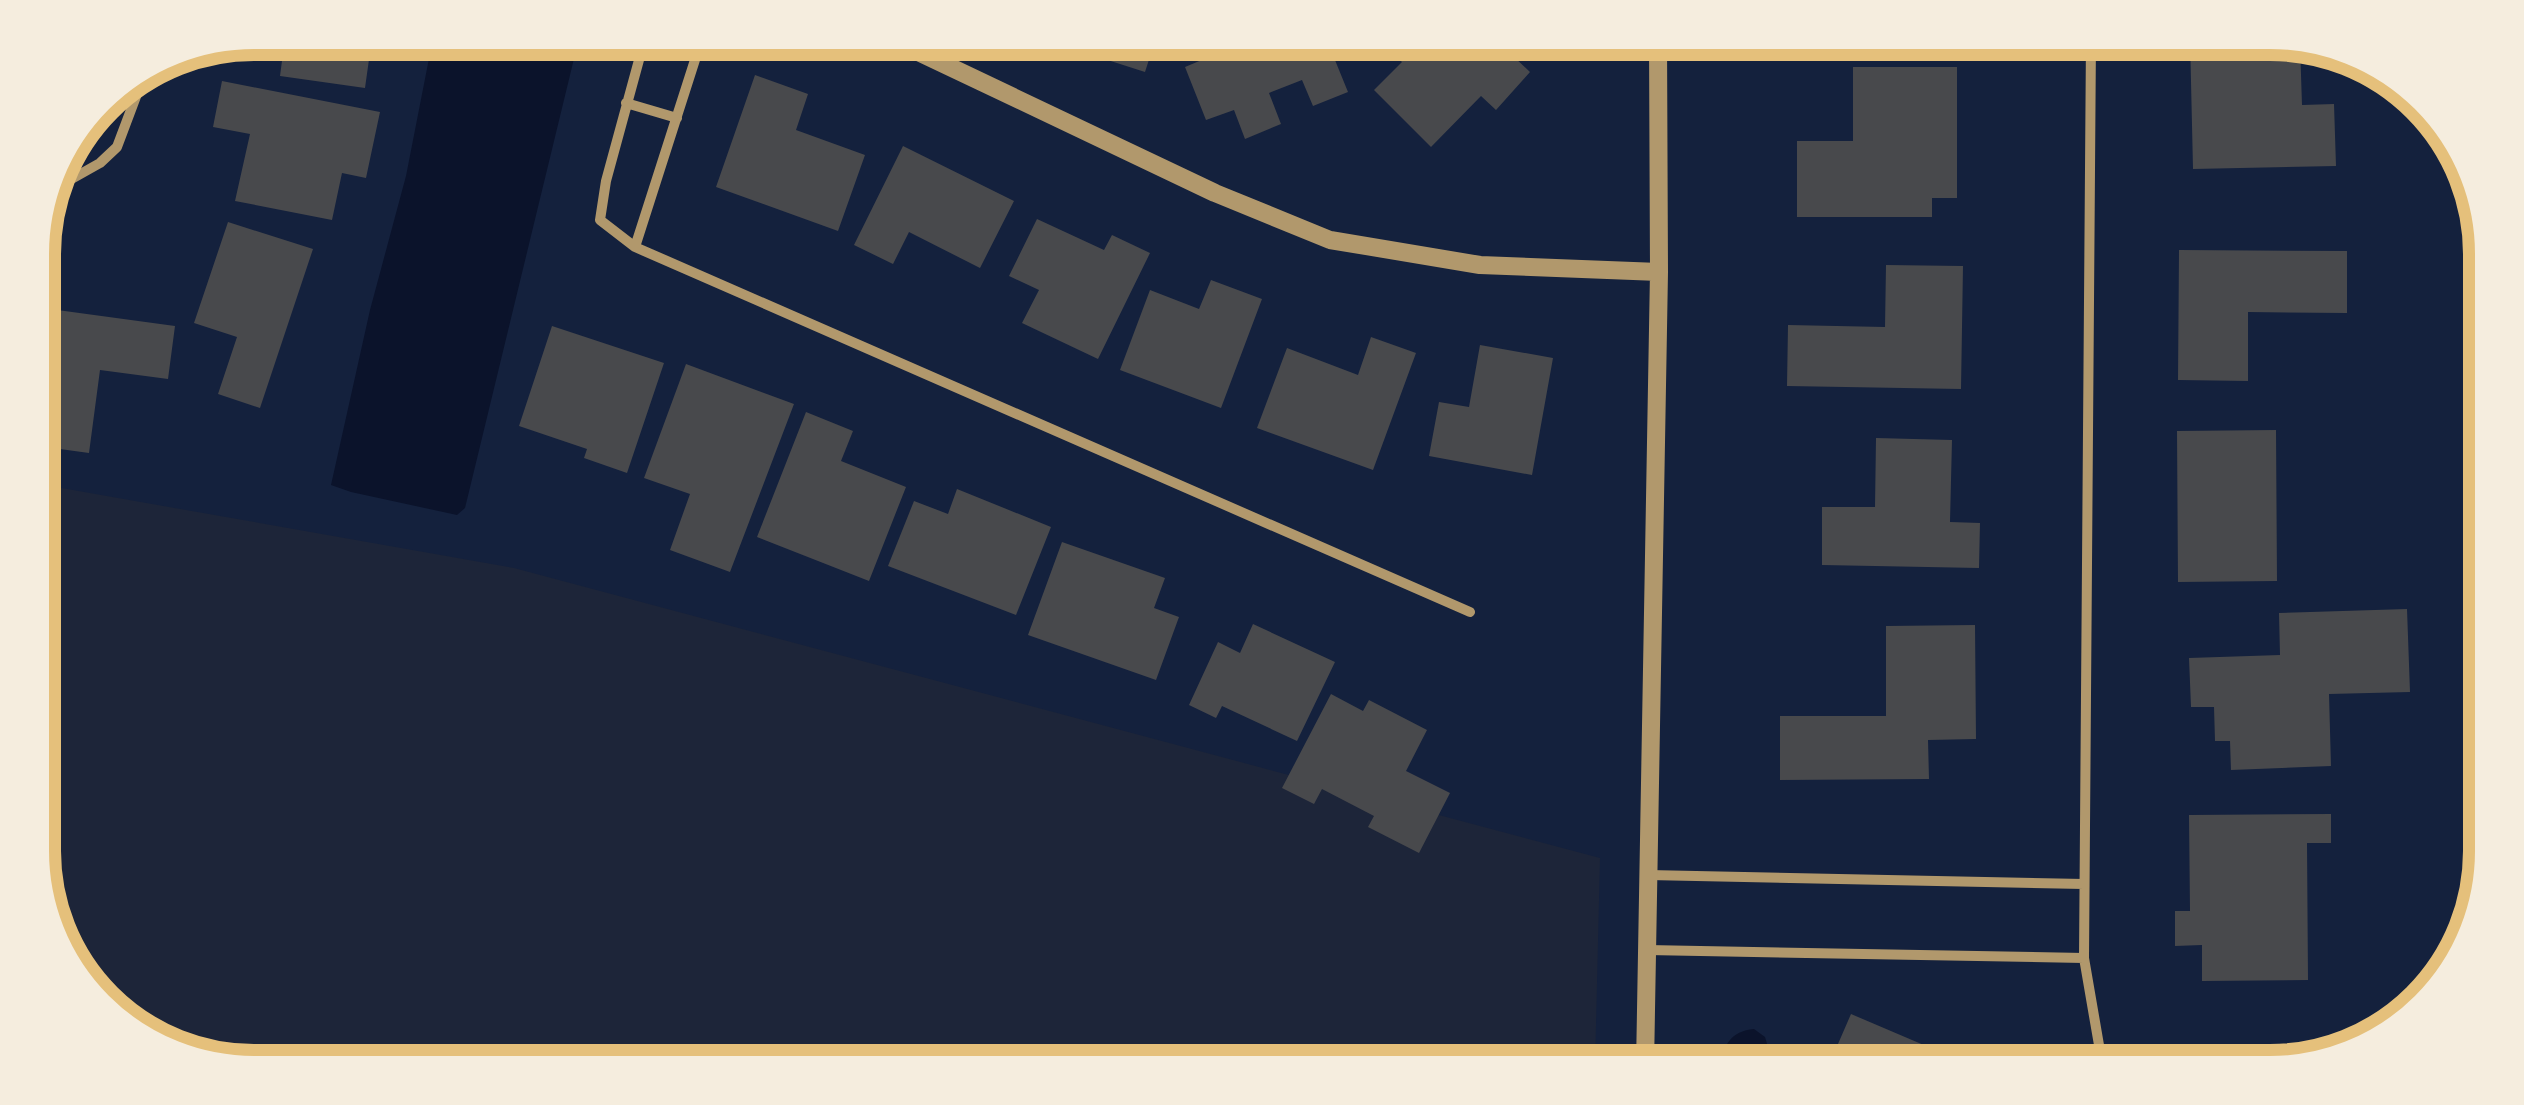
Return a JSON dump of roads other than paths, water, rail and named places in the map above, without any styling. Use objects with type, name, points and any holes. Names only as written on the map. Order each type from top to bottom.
[{"type":"street","points":[[640,55],[606,180],[600,220],[635,247],[1470,612]]},
{"type":"street","points":[[635,247],[697,55]]},
{"type":"street","points":[[925,55],[1215,194],[1330,240],[1480,265],[1658,272]]},
{"type":"street","points":[[1645,1050],[1658,55]]},
{"type":"street","points":[[2091,55],[2084,958],[2101,1050]]},
{"type":"street","points":[[70,179],[100,162],[116,147],[137,94]]},
{"type":"street","points":[[626,103],[677,118]]},
{"type":"street","points":[[1648,874],[2084,884]]},
{"type":"street","points":[[1646,950],[2084,958]]}]
